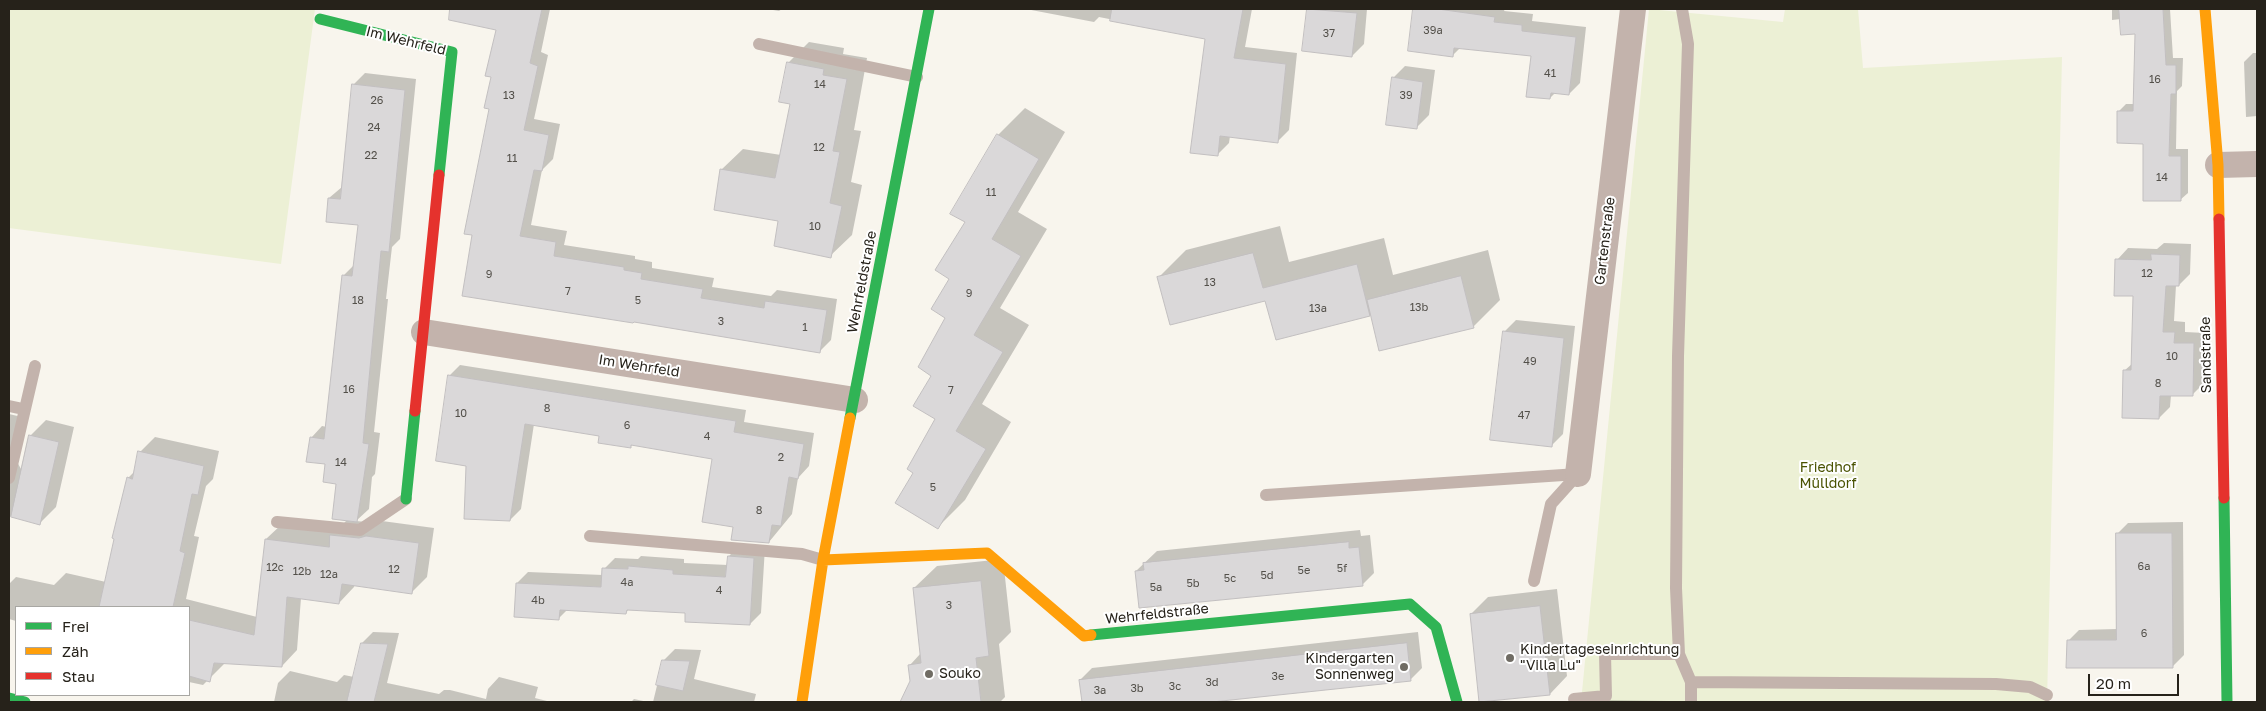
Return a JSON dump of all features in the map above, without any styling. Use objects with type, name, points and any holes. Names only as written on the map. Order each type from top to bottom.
[{"type":"street","name":"Wehrfeldstraße","points":[[802,702],[823,560],[929,9]]},
{"type":"street","name":"Gartenstraße","points":[[1578,474],[1634,9]]},
{"type":"street","name":"Sandstraße","points":[[2205,9],[2218,165],[2226,702]]},
{"type":"street","name":"Im Wehrfeld","points":[[320,19],[452,52],[406,499]]},
{"type":"street","points":[[2218,165],[2257,164]]},
{"type":"street","name":"Im Wehrfeld","points":[[424,332],[855,400]]},
{"type":"street","name":"Wehrfeldstraße","points":[[823,560],[987,553],[1084,636],[1410,604],[1436,627],[1457,702]]},
{"type":"street","points":[[9,698],[25,702]]},
{"type":"lane","points":[[1682,9],[1688,44],[1678,356],[1676,588],[1679,654],[1691,682],[1691,702]]},
{"type":"lane","points":[[759,44],[917,77]]},
{"type":"lane","points":[[9,478],[23,409],[35,366]]},
{"type":"lane","points":[[9,406],[23,409]]},
{"type":"lane","points":[[1266,495],[1578,474]]},
{"type":"lane","points":[[1534,581],[1551,504],[1578,474]]},
{"type":"lane","points":[[277,522],[360,530],[406,499]]},
{"type":"lane","name":"Wehrfeldstraße","points":[[590,536],[802,554],[823,560]]},
{"type":"lane","points":[[1574,699],[1606,696],[1605,654],[1679,654]]},
{"type":"lane","points":[[1691,682],[1996,684],[2030,687],[2047,695]]},
{"type":"green space","points":[[9,9],[315,9],[281,264],[9,228]]},
{"type":"green space","name":"Friedhof Mülldorf","points":[[1649,9],[1783,22],[1785,9],[1858,9],[1863,68],[2062,57],[2047,702],[1581,702]]},
{"type":"building","points":[[450,9],[542,9],[530,63],[538,66],[524,130],[549,135],[542,171],[534,170],[520,236],[556,242],[554,256],[624,267],[624,270],[642,273],[641,279],[703,289],[701,298],[764,308],[765,301],[827,310],[820,353],[462,296],[472,235],[464,234],[489,109],[484,108],[491,77],[485,76],[496,30],[449,20]]},
{"type":"building","points":[[1112,9],[1243,9],[1234,58],[1286,64],[1278,143],[1220,136],[1218,156],[1190,153],[1205,39],[1110,21]]},
{"type":"building","points":[[1307,9],[1357,13],[1352,57],[1302,51]]},
{"type":"building","points":[[1413,9],[1438,9],[1495,17],[1494,22],[1522,25],[1522,31],[1576,37],[1569,95],[1551,93],[1550,99],[1526,97],[1531,56],[1454,48],[1453,57],[1408,51]]},
{"type":"building","points":[[2119,9],[2163,9],[2166,65],[2176,65],[2176,94],[2171,94],[2169,156],[2181,156],[2181,201],[2143,201],[2143,144],[2117,143],[2117,111],[2133,111],[2135,34],[2121,35]]},
{"type":"building","points":[[787,62],[824,69],[823,75],[847,79],[833,151],[840,152],[830,203],[842,206],[831,258],[774,246],[778,221],[714,210],[720,169],[775,178],[790,104],[779,102]]},
{"type":"building","points":[[1392,77],[1423,82],[1417,129],[1386,125]]},
{"type":"building","points":[[352,84],[405,90],[389,252],[381,251],[363,443],[369,444],[357,522],[332,519],[336,484],[323,482],[325,464],[306,462],[310,437],[324,439],[342,275],[352,276],[358,225],[326,222],[328,198],[340,199]]},
{"type":"building","points":[[997,134],[1039,159],[992,239],[1021,256],[974,335],[1003,352],[956,431],[986,449],[938,529],[895,503],[913,473],[907,469],[935,419],[913,406],[931,376],[918,367],[945,318],[931,309],[949,279],[935,270],[965,222],[950,214]]},
{"type":"building","points":[[1253,253],[1263,288],[1357,264],[1370,316],[1276,340],[1265,301],[1170,325],[1157,277]]},
{"type":"building","points":[[2151,254],[2180,255],[2179,286],[2166,286],[2163,332],[2175,332],[2174,343],[2194,343],[2193,396],[2160,396],[2159,419],[2122,418],[2123,370],[2131,370],[2133,296],[2114,296],[2115,259],[2151,260]]},
{"type":"building","points":[[1461,276],[1474,328],[1379,351],[1367,300]]},
{"type":"building","points":[[1503,331],[1564,338],[1552,447],[1490,440]]},
{"type":"building","points":[[448,375],[736,421],[734,432],[804,444],[798,479],[789,477],[781,526],[772,525],[769,543],[731,540],[733,527],[702,522],[712,459],[631,445],[631,448],[598,443],[599,436],[525,424],[510,521],[464,519],[466,466],[436,461]]},
{"type":"building","points":[[29,435],[59,442],[40,525],[11,517]]},
{"type":"building","points":[[138,451],[204,466],[198,495],[192,494],[180,551],[185,553],[173,606],[99,606],[114,539],[112,538],[127,477],[132,479]]},
{"type":"building","points":[[2116,533],[2172,533],[2173,668],[2066,668],[2067,640],[2116,640]]},
{"type":"building","points":[[330,535],[359,538],[366,536],[419,543],[412,594],[342,584],[339,604],[287,597],[282,667],[214,663],[210,682],[190,676],[190,620],[254,635],[265,539],[329,547]]},
{"type":"building","points":[[1349,542],[1349,548],[1359,547],[1363,586],[1139,608],[1135,571],[1144,570],[1143,563]]},
{"type":"building","points":[[728,556],[754,558],[750,625],[685,622],[685,613],[627,610],[626,614],[560,610],[559,620],[514,617],[516,583],[601,587],[602,568],[628,569],[628,566],[673,570],[673,574],[725,577]]},
{"type":"building","points":[[981,581],[989,656],[976,658],[981,702],[900,702],[910,681],[908,665],[921,663],[913,588]]},
{"type":"building","name":"Kindertageseinrichtung \"Villa Lu\"","points":[[1540,606],[1550,695],[1479,702],[1470,614]]},
{"type":"building","points":[[361,643],[388,644],[374,702],[347,702]]},
{"type":"building","points":[[1407,643],[1411,681],[1212,702],[1082,702],[1079,680]]},
{"type":"building","points":[[662,660],[690,661],[683,691],[656,685]]},
{"type":"traffic: fast","points":[[850,418],[929,9]]},
{"type":"traffic: fast","points":[[320,19],[452,52],[439,175]]},
{"type":"traffic: fast","points":[[406,499],[415,411]]},
{"type":"traffic: fast","points":[[2224,498],[2227,702]]},
{"type":"traffic: fast","points":[[1091,635],[1410,604],[1436,627],[1457,702]]},
{"type":"traffic: fast","points":[[9,698],[25,702]]},
{"type":"traffic: slow","points":[[2205,9],[2218,165],[2219,219]]},
{"type":"traffic: slow","points":[[802,702],[823,560],[850,418]]},
{"type":"traffic: slow","points":[[823,560],[987,553],[1084,636],[1091,635]]},
{"type":"traffic: jam","points":[[415,411],[439,175]]},
{"type":"traffic: jam","points":[[2219,219],[2224,498]]},
{"type":"place","name":"Kindertageseinrichtung \"Villa Lu\"","points":[[1510,658]]},
{"type":"place","name":"Kindergarten Sonnenweg","points":[[1404,667]]},
{"type":"place","name":"Souko","points":[[929,674]]}]
